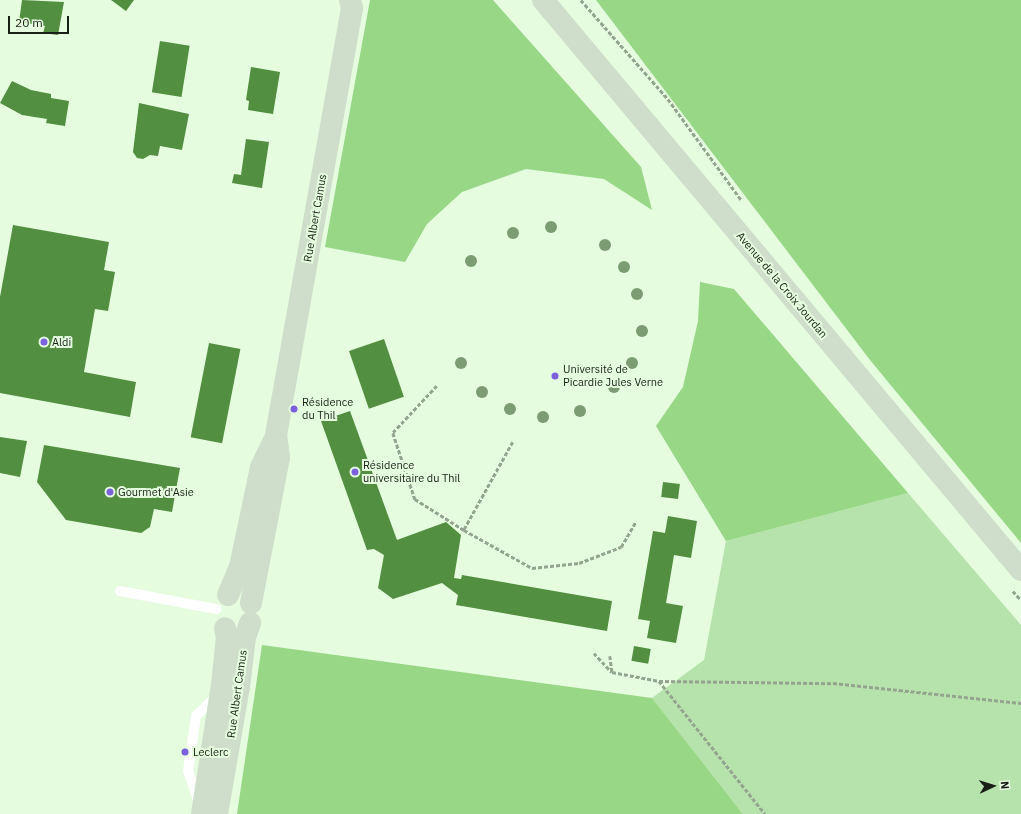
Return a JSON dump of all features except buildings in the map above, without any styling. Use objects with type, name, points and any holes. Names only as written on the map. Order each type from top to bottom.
[{"type":"street","name":"Avenue de la Croix Jourdan","points":[[543,0],[1021,570]]},
{"type":"street","name":"Rue Albert Camus","points":[[207,813],[227,646],[223,611],[240,567],[261,467],[276,435],[352,3]]},
{"type":"street","name":"Rue Albert Camus","points":[[207,813],[239,687],[245,637],[279,458],[276,435]]},
{"type":"street","points":[[239,594],[250,613],[236,631],[223,611],[239,594]]},
{"type":"lane","points":[[120,591],[223,611]]},
{"type":"path","points":[[437,386],[393,433],[415,499],[464,530],[532,568],[579,563],[621,547],[636,521]]},
{"type":"path","points":[[464,530],[513,442]]},
{"type":"path","points":[[594,653],[612,672],[660,681],[833,683],[1021,703]]},
{"type":"path","points":[[610,656],[612,672]]},
{"type":"path","points":[[660,681],[765,814]]},
{"type":"green space","points":[[370,0],[493,0],[641,167],[652,210],[604,179],[526,169],[462,192],[427,224],[405,262],[325,247]]},
{"type":"green space","points":[[596,0],[1021,0],[1021,543],[870,360]]},
{"type":"green space","points":[[700,282],[734,289],[908,493],[726,541],[656,426],[683,387],[698,321]]},
{"type":"green space","points":[[908,493],[1021,625],[1021,814],[743,814],[652,698],[704,660],[726,541]]},
{"type":"green space","points":[[262,645],[652,698],[743,814],[237,814]]},
{"type":"place","name":"Aldi","points":[[44,342]]},
{"type":"place","name":"Université de Picardie Jules Verne","points":[[555,376]]},
{"type":"place","name":"Résidence du Thil","points":[[294,409]]},
{"type":"place","name":"Résidence universitaire du Thil","points":[[355,472]]},
{"type":"place","name":"Gourmet d'Asie","points":[[110,492]]},
{"type":"place","name":"Leclerc","points":[[185,752]]}]
